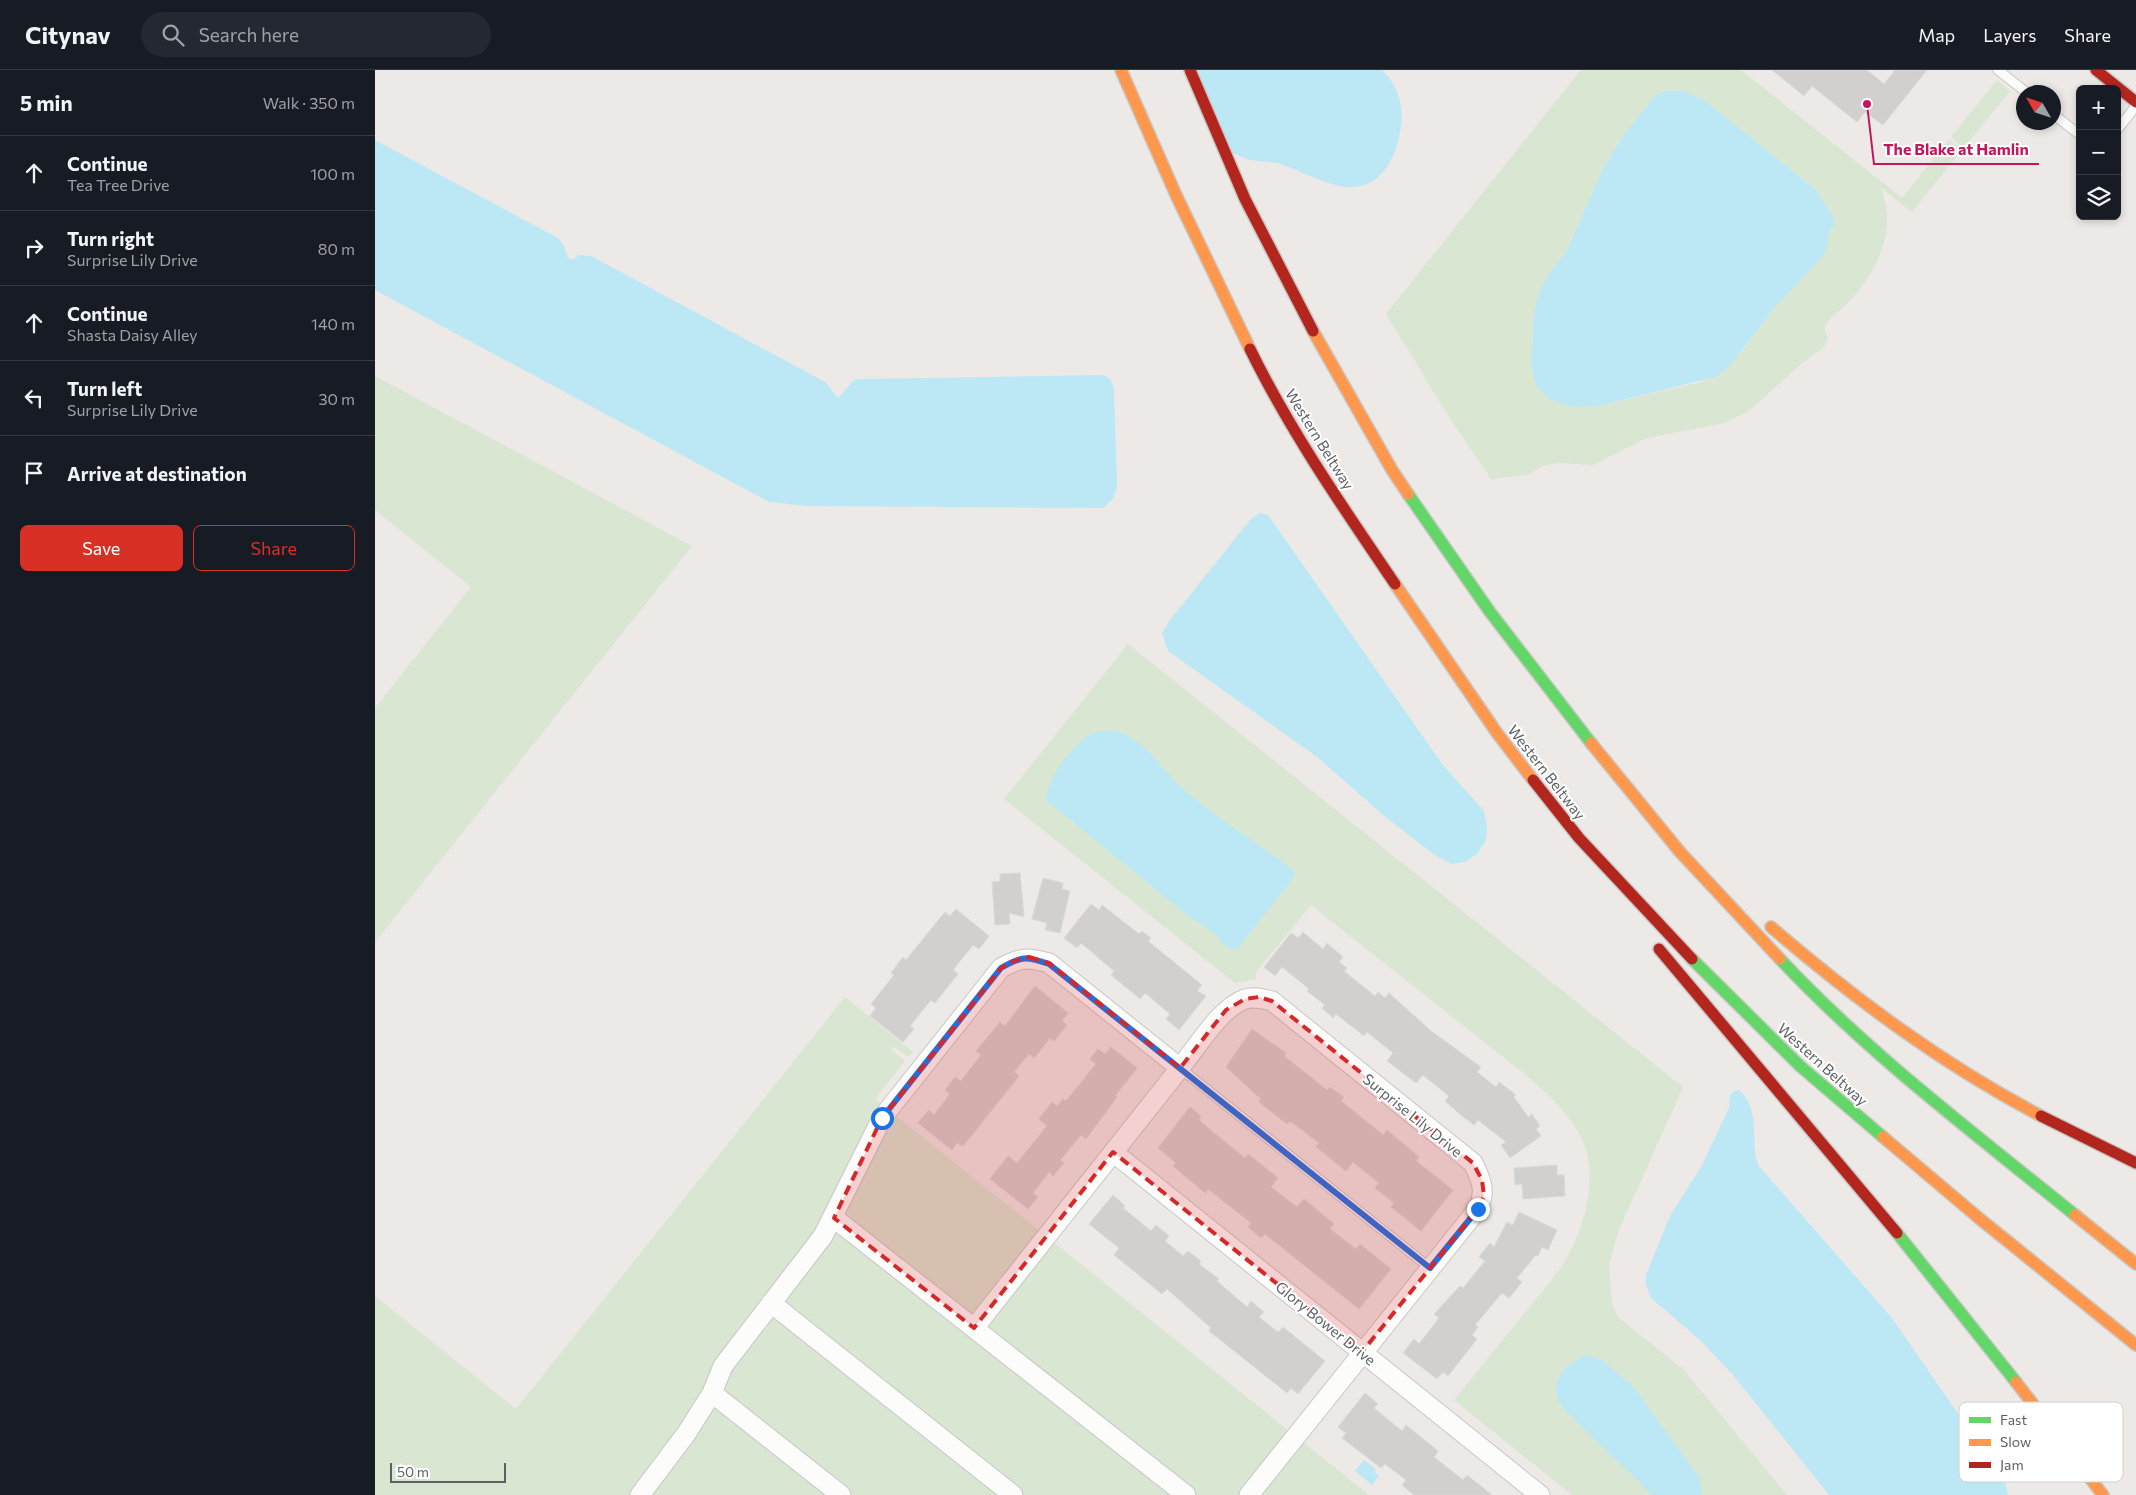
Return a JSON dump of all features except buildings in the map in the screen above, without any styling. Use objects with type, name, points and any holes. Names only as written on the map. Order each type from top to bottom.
[{"type":"main road","name":"Western Beltway","points":[[1121,70],[1176,195],[1266,381],[1352,521],[1497,733],[1579,838],[1708,976],[1801,1066],[1980,1220],[2136,1345]]},
{"type":"main road","points":[[1190,70],[1245,199],[1312,330],[1392,470],[1490,612],[1590,742],[1680,852],[1800,980],[1921,1091],[2136,1264]]},
{"type":"main road","points":[[2096,70],[2136,102]]},
{"type":"main road","points":[[1579,838],[1627,908]]},
{"type":"main road","points":[[1680,852],[1745,905]]},
{"type":"main road","points":[[1760,917],[1824,973],[1943,1059],[2056,1124],[2136,1163]]},
{"type":"main road","points":[[1650,938],[1895,1230],[2033,1402]]},
{"type":"main road","points":[[2093,1482],[2103,1495]]},
{"type":"street","points":[[640,1495],[686,1434],[713,1393],[723,1366],[823,1236],[834,1218],[882,1118],[1001,968],[1013,961],[1029,957],[1049,964],[1180,1068],[974,1328]]},
{"type":"street","name":"Surprise Lily Drive","points":[[1180,1068],[1226,1010],[1245,999],[1259,997],[1272,1001],[1473,1164],[1482,1180],[1484,1196],[1478,1209],[1361,1352],[1249,1495]]},
{"type":"street","name":"Glory Bower Drive","points":[[1113,1152],[1540,1495]]},
{"type":"street","points":[[834,1218],[1186,1495]]},
{"type":"street","points":[[771,1303],[1013,1495]]},
{"type":"street","points":[[713,1393],[841,1495]]},
{"type":"lane","points":[[1998,70],[2017,85]]},
{"type":"lane","points":[[2121,125],[2136,106]]},
{"type":"lane","points":[[2061,120],[2076,132]]},
{"type":"lane","points":[[1180,1068],[1430,1268]]},
{"type":"highlighted area","points":[[1029,957],[1049,963],[1180,1068],[1226,1010],[1245,999],[1259,997],[1272,1001],[1473,1163],[1482,1180],[1484,1196],[1478,1209],[1362,1352],[1113,1152],[974,1328],[834,1218],[882,1118],[1001,968],[1013,961]]},
{"type":"green space","points":[[1581,70],[1741,70],[1902,198],[1949,139],[1962,150],[1912,212],[1880,187],[1887,217],[1886,232],[1877,262],[1851,300],[1826,324],[1825,330],[1828,339],[1825,346],[1800,365],[1749,411],[1724,423],[1647,438],[1593,465],[1564,463],[1544,465],[1527,475],[1491,479],[1451,420],[1386,314]],"holes":[[[1704,100],[1815,189],[1834,226],[1827,237],[1821,258],[1777,305],[1740,354],[1702,382],[1598,406],[1535,384],[1531,362],[1534,313],[1549,273],[1566,252],[1604,167],[1625,133]]]},
{"type":"green space","points":[[1997,80],[2010,91],[1964,148],[1951,137]]},
{"type":"green space","points":[[375,376],[692,546],[375,942],[375,708],[471,587],[375,510]]},
{"type":"green space","points":[[1128,644],[1683,1087],[1618,1232],[1609,1265],[1612,1305],[1619,1318],[1683,1369],[1787,1495],[1572,1495],[1454,1400],[1561,1268],[1576,1240],[1582,1224],[1589,1190],[1588,1158],[1583,1142],[1568,1116],[1532,1080],[1311,905],[1256,972],[1256,979],[1235,983],[1004,799]]},
{"type":"green space","points":[[845,997],[913,1052],[908,1057],[893,1046],[891,1050],[905,1061],[875,1099],[1369,1495],[375,1495],[375,1296],[516,1409]]},
{"type":"water","points":[[1185,70],[1382,70],[1393,83],[1401,106],[1402,115],[1398,143],[1383,172],[1376,179],[1357,187],[1345,187],[1319,180],[1277,163],[1254,161],[1219,146]]},
{"type":"water","points":[[1668,91],[1683,91],[1704,100],[1815,189],[1834,218],[1834,226],[1827,237],[1828,246],[1821,258],[1777,305],[1728,368],[1715,377],[1598,406],[1572,407],[1549,399],[1535,384],[1531,362],[1534,313],[1538,295],[1549,273],[1566,252],[1604,167],[1625,133],[1657,94]]},
{"type":"water","points":[[375,140],[558,238],[564,246],[568,258],[572,260],[579,255],[591,256],[825,382],[838,398],[854,380],[863,379],[1104,375],[1110,379],[1114,388],[1117,487],[1113,499],[1103,508],[807,506],[769,502],[375,290]]},
{"type":"water","points":[[1260,513],[1268,515],[1442,764],[1484,811],[1487,826],[1486,840],[1477,854],[1465,862],[1451,864],[1433,854],[1383,815],[1317,757],[1168,651],[1162,633],[1170,620],[1250,520]]},
{"type":"water","points":[[1113,730],[1134,740],[1197,801],[1292,869],[1294,875],[1291,881],[1237,949],[1231,949],[1224,945],[1214,933],[1187,915],[1047,801],[1047,793],[1055,773],[1078,744],[1093,733]]},
{"type":"water","points":[[1739,1090],[1746,1098],[1753,1115],[1758,1165],[1892,1318],[1959,1415],[1959,1482],[2005,1482],[2008,1495],[1829,1495],[1733,1375],[1701,1341],[1651,1298],[1646,1286],[1646,1275],[1670,1216],[1702,1165],[1729,1108],[1730,1095],[1734,1091]]},
{"type":"water","points":[[1586,1355],[1602,1360],[1635,1389],[1699,1477],[1702,1495],[1652,1495],[1561,1406],[1556,1389],[1560,1375],[1571,1364]]},
{"type":"water","points":[[1364,1460],[1376,1469],[1374,1472],[1379,1476],[1372,1485],[1355,1471]]},
{"type":"traffic: fast","points":[[1408,494],[1490,612],[1591,743]]},
{"type":"traffic: fast","points":[[1692,959],[1800,1066],[1883,1137]]},
{"type":"traffic: fast","points":[[1780,959],[1849,1028],[1923,1092],[2075,1215]]},
{"type":"traffic: fast","points":[[1897,1233],[2016,1382]]},
{"type":"traffic: slow","points":[[1121,70],[1176,195],[1250,349]]},
{"type":"traffic: slow","points":[[1313,331],[1392,470],[1408,494]]},
{"type":"traffic: slow","points":[[1395,584],[1497,733],[1533,780]]},
{"type":"traffic: slow","points":[[1591,743],[1680,852],[1780,959]]},
{"type":"traffic: slow","points":[[1771,927],[1835,980],[1900,1029],[1969,1075],[2041,1116]]},
{"type":"traffic: slow","points":[[1883,1137],[1980,1219],[2136,1345]]},
{"type":"traffic: slow","points":[[2075,1215],[2136,1264]]},
{"type":"traffic: slow","points":[[2016,1382],[2031,1402]]},
{"type":"traffic: slow","points":[[2093,1482],[2103,1495]]},
{"type":"traffic: jam","points":[[1190,70],[1245,199],[1313,331]]},
{"type":"traffic: jam","points":[[2096,70],[2136,102]]},
{"type":"traffic: jam","points":[[1250,349],[1300,440],[1395,584]]},
{"type":"traffic: jam","points":[[1533,780],[1579,838],[1692,959]]},
{"type":"traffic: jam","points":[[1659,949],[1897,1233]]},
{"type":"traffic: jam","points":[[2041,1116],[2136,1163]]},
{"type":"place","name":"The Blake at Hamlin","points":[[1867,104]]},
{"type":"route","points":[[882,1118],[1001,968],[1013,961],[1029,957],[1049,964],[1430,1268],[1478,1209]]}]
